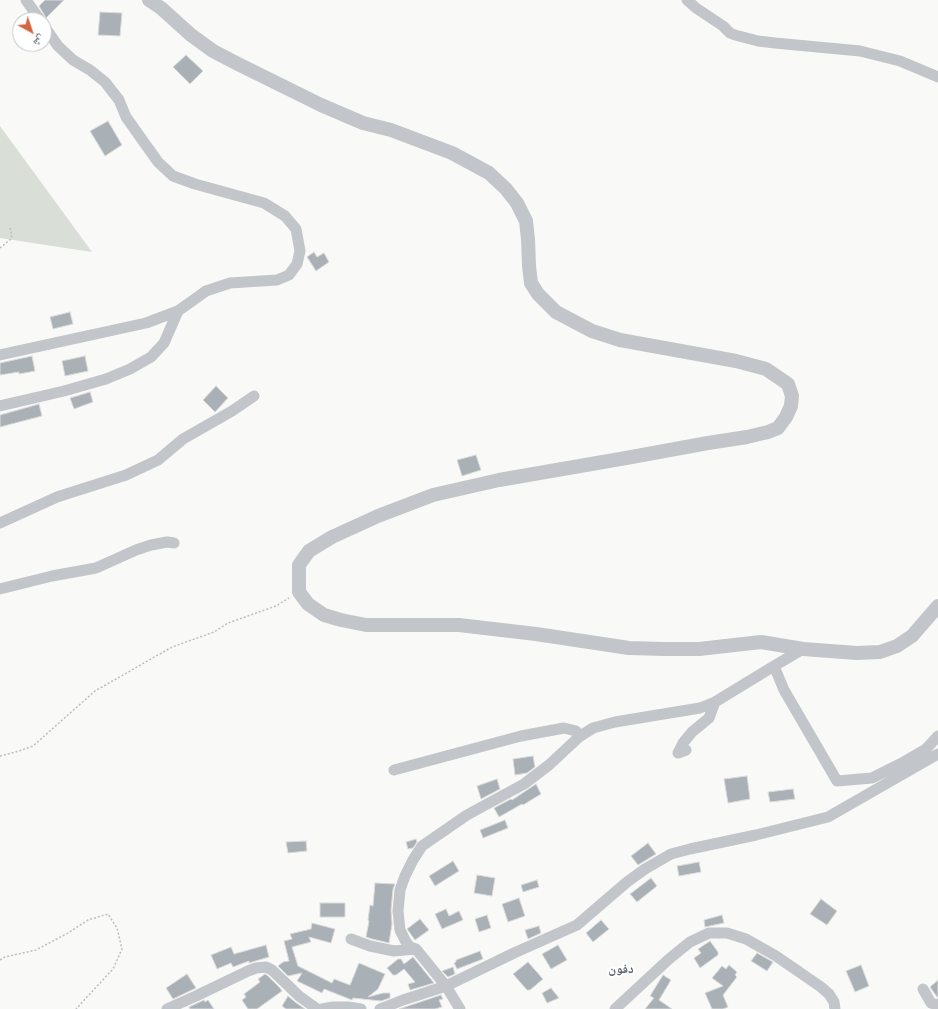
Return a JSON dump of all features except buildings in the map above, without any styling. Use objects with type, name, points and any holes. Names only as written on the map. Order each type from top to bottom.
[{"type":"street","points":[[26,0],[34,12]]},
{"type":"street","points":[[149,0],[161,8],[191,35],[213,51],[238,64],[328,108],[363,123],[391,130],[452,153],[489,173],[506,189],[517,203],[526,221],[531,283],[538,294],[556,312],[592,331],[620,340],[736,361],[766,369],[788,384],[792,396],[791,406],[786,417],[778,428],[768,432],[747,437],[499,480],[433,495],[378,516],[332,537],[309,551],[299,565],[299,592],[308,604],[324,615],[366,625],[459,625],[536,634],[629,648],[699,649],[761,642],[803,650],[857,653],[880,652],[897,646],[912,636],[938,606]]},
{"type":"street","points":[[687,0],[735,35],[758,41],[860,51],[900,61],[938,77]]},
{"type":"street","points":[[0,355],[146,323],[178,311],[206,291],[230,282],[277,280],[289,275],[297,264],[300,251],[296,228],[285,216],[264,203],[173,176],[158,162],[126,117],[119,100],[105,82],[90,70],[73,60],[58,46],[52,37]]},
{"type":"street","points":[[0,406],[64,391],[106,379],[130,369],[151,357],[164,343],[178,311]]},
{"type":"street","points":[[0,523],[57,497],[126,475],[158,460],[183,438],[232,411],[254,396]]},
{"type":"street","points":[[0,589],[52,576],[96,568],[136,550],[156,544],[167,542],[174,543]]},
{"type":"street","points":[[460,1009],[446,986],[416,949],[410,947],[400,930],[398,911],[400,890],[404,876],[422,846],[468,815],[524,784],[549,765],[579,737],[593,728],[615,722],[700,708],[715,702],[803,650]]},
{"type":"street","points":[[774,666],[784,690],[837,781],[872,778],[926,749],[938,736]]},
{"type":"street","points":[[686,750],[678,752],[692,732],[709,718],[715,702]]},
{"type":"street","points":[[394,770],[521,736],[564,728],[576,731],[579,737]]},
{"type":"street","points":[[380,1009],[446,986],[514,953],[577,925],[627,882],[645,869],[671,854],[828,818],[938,754]]},
{"type":"street","points":[[615,1009],[669,959],[690,942],[709,933],[727,933],[746,939],[776,956],[829,994],[834,1002],[835,1009]]},
{"type":"street","points":[[351,939],[370,946],[394,951],[416,949]]},
{"type":"street","points":[[167,1009],[248,971],[266,967],[272,970],[299,996],[317,1009]]},
{"type":"street","points":[[923,990],[931,1003],[937,1006],[938,1004]]},
{"type":"street","points":[[322,1009],[333,1007],[361,1009]]},
{"type":"path","points":[[0,248],[12,238],[10,227]]},
{"type":"path","points":[[0,756],[33,746],[95,691],[172,647],[214,632],[235,620],[276,606],[299,592]]},
{"type":"path","points":[[0,960],[5,957],[36,950],[68,933],[88,920],[108,914],[117,928],[122,949],[113,969],[76,1009]]},
{"type":"shaded area","points":[[0,126],[92,252],[0,238]]},
{"type":"district","name":"دفون","points":[[621,970]]}]
